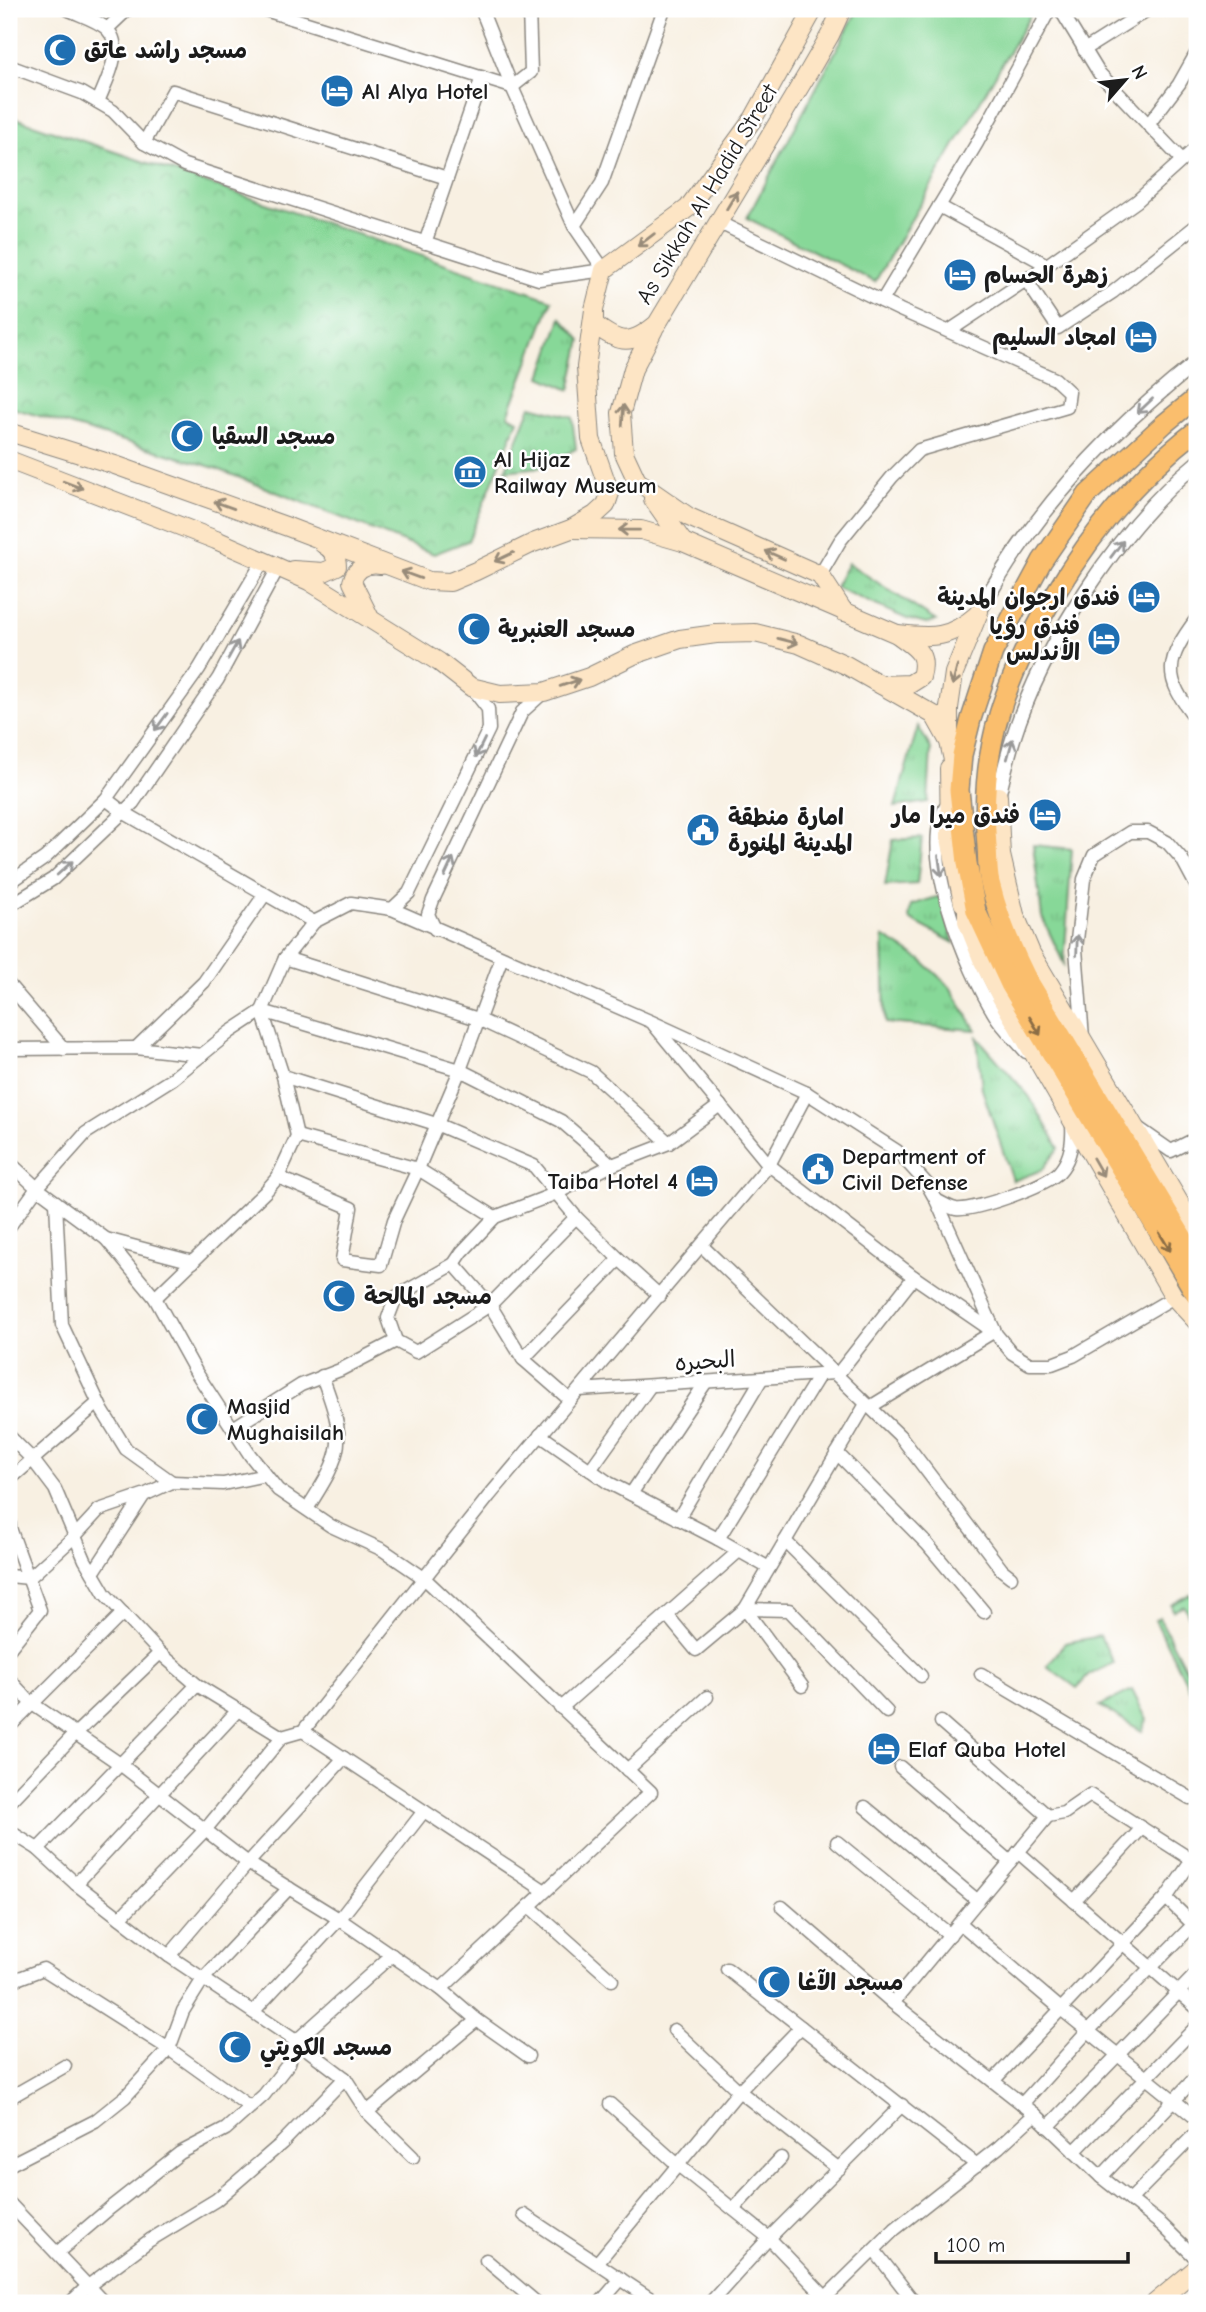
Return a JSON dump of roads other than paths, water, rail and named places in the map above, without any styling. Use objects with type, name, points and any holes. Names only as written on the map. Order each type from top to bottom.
[{"type":"highway","points":[[1197,397],[1088,494],[1042,561],[993,652],[971,719],[955,796],[976,911],[1026,977],[1197,1261]]},
{"type":"highway","points":[[1197,430],[1180,443],[1122,501],[1069,570],[1031,634],[1002,702],[990,742],[989,880],[1010,984],[1197,1296]]},
{"type":"main road","name":"As Sikkah Al Hadid Street","points":[[814,9],[753,119],[688,208],[604,270],[594,310],[594,324],[618,340],[644,335],[657,324],[808,73],[842,9]]},
{"type":"main road","points":[[9,432],[115,465],[429,581],[450,582],[571,529],[606,505],[610,493],[595,456],[586,367],[594,310]]},
{"type":"main road","points":[[657,324],[633,369],[621,413],[624,453],[641,485],[683,542]]},
{"type":"main road","points":[[9,460],[216,540],[309,581],[439,662],[471,687],[500,694],[544,692],[589,677],[634,655],[680,639],[716,634],[755,633],[799,644],[846,666],[934,715],[949,743]]},
{"type":"main road","points":[[610,493],[641,485],[689,517],[820,575],[844,611]]},
{"type":"main road","points":[[271,564],[324,572],[337,566],[337,558],[329,547],[288,527]]},
{"type":"main road","points":[[571,529],[641,530],[683,542],[897,635],[920,652],[925,663],[921,677],[911,684],[881,685]]},
{"type":"main road","points":[[371,619],[352,582],[354,574],[372,564],[385,565]]},
{"type":"main road","points":[[897,635],[935,638],[964,626],[979,612]]},
{"type":"main road","points":[[979,612],[954,673],[949,709],[949,743],[955,796],[950,838],[967,921],[987,969],[1071,1121],[1174,1297],[1197,1322]]},
{"type":"main road","points":[[991,803],[1015,915],[1031,953],[1197,1232]]},
{"type":"main road","points":[[967,863],[967,921]]},
{"type":"main road","points":[[989,880],[1015,915]]},
{"type":"main road","points":[[1155,2303],[1197,2268]]},
{"type":"street","points":[[67,9],[107,29],[113,41],[114,59],[98,102]]},
{"type":"street","points":[[107,29],[128,9]]},
{"type":"street","points":[[262,9],[512,87]]},
{"type":"street","points":[[9,66],[82,93],[98,102],[113,111],[144,143],[184,165],[539,279],[604,270],[574,226],[512,87],[481,9]]},
{"type":"street","points":[[512,87],[531,72],[529,9]]},
{"type":"street","points":[[574,226],[603,183],[664,9]]},
{"type":"street","points":[[882,301],[978,143],[1050,9]]},
{"type":"street","points":[[1060,9],[1099,73],[1182,160]]},
{"type":"street","points":[[1084,50],[1149,9]]},
{"type":"street","points":[[1148,125],[1179,84],[1197,52]]},
{"type":"street","points":[[425,243],[482,77]]},
{"type":"street","points":[[144,143],[173,91],[447,178]]},
{"type":"street","points":[[948,331],[1048,265],[1137,201],[1197,147]]},
{"type":"street","points":[[939,206],[1048,265]]},
{"type":"street","points":[[1026,280],[1058,328],[1113,292],[1197,225]]},
{"type":"street","points":[[717,226],[726,226],[882,301],[1055,379],[1069,392],[1067,407],[919,450],[892,477],[840,541],[820,575]]},
{"type":"street","points":[[979,612],[998,576],[1076,472],[1160,391],[1197,362]]},
{"type":"street","points":[[991,803],[1035,683],[1068,620],[1146,511],[1197,463]]},
{"type":"street","points":[[9,883],[45,858],[106,799],[271,564]]},
{"type":"street","points":[[9,906],[53,878],[133,803],[218,679],[271,564]]},
{"type":"street","points":[[1197,618],[1178,644],[1171,664],[1173,682],[1197,720]]},
{"type":"street","points":[[199,669],[218,679]]},
{"type":"street","points":[[392,909],[409,893],[489,729],[488,709],[471,687]]},
{"type":"street","points":[[436,929],[428,914],[433,900],[522,712],[544,692]]},
{"type":"street","points":[[955,796],[943,810],[937,842],[943,884],[964,951],[996,1017],[1046,1077]]},
{"type":"street","points":[[106,799],[314,922]]},
{"type":"street","points":[[1083,1038],[1076,949],[1084,878],[1094,855],[1130,832],[1148,832],[1167,842],[1182,859],[1197,887]]},
{"type":"street","points":[[136,1048],[204,982],[265,894]]},
{"type":"street","points":[[9,1227],[37,1188],[86,1133],[172,1079],[230,1032],[262,1012],[285,958],[314,922],[351,903],[392,909],[652,1022],[807,1093],[897,1151],[927,1184],[936,1200],[995,1333]]},
{"type":"street","points":[[278,1177],[351,1208],[342,1260],[381,1265],[394,1220],[460,1070],[502,957]]},
{"type":"street","points":[[285,958],[478,1018],[591,1072],[669,1143]]},
{"type":"street","points":[[9,985],[64,1049]]},
{"type":"street","points":[[262,1012],[460,1070],[561,1121],[612,1165]]},
{"type":"street","points":[[155,1298],[265,1192],[278,1177],[298,1136],[283,1076],[262,1012]]},
{"type":"street","points":[[652,1022],[769,1165],[914,1277],[995,1333],[1012,1353],[1030,1364],[1052,1364],[1073,1356],[1174,1297]]},
{"type":"street","points":[[9,1049],[136,1048],[202,1055]]},
{"type":"street","points":[[283,1076],[436,1124],[534,1166],[576,1217],[660,1296]]},
{"type":"street","points":[[120,1918],[205,1830],[282,1737],[303,1731],[540,1435],[769,1165],[807,1093]]},
{"type":"street","points":[[576,1217],[490,1306],[416,1352],[396,1341],[388,1318],[396,1297],[454,1264],[495,1217],[558,1193],[612,1165],[669,1143],[720,1105]]},
{"type":"street","points":[[936,1200],[955,1209],[975,1206],[1037,1186],[1060,1171],[1068,1157],[1073,1141],[1071,1121]]},
{"type":"street","points":[[1133,1125],[1171,1151],[1197,1138]]},
{"type":"street","points":[[298,1136],[418,1169],[495,1217]]},
{"type":"street","points":[[9,1162],[37,1188],[106,1239],[155,1298],[196,1372],[250,1455],[278,1490],[331,1526],[383,1550],[424,1578],[650,1792],[442,1989]]},
{"type":"street","points":[[56,1202],[62,1325],[98,1403],[125,1449],[172,1482]]},
{"type":"street","points":[[106,1239],[193,1262]]},
{"type":"street","points":[[702,1246],[901,1437],[1002,1570],[1011,1577]]},
{"type":"street","points":[[523,1359],[619,1259]]},
{"type":"street","points":[[454,1264],[490,1306],[523,1359],[575,1395]]},
{"type":"street","points":[[836,1374],[914,1277]]},
{"type":"street","points":[[667,1615],[696,1650],[746,1609],[837,1453],[868,1406],[995,1333]]},
{"type":"street","points":[[233,1428],[292,1390],[396,1341]]},
{"type":"street","points":[[718,1539],[820,1374]]},
{"type":"street","name":"البحيره","points":[[575,1395],[650,1385],[836,1374]]},
{"type":"street","points":[[307,1509],[331,1471],[340,1442],[336,1412],[322,1376]]},
{"type":"street","points":[[678,1519],[762,1378]]},
{"type":"street","points":[[631,1494],[706,1382]]},
{"type":"street","points":[[590,1470],[650,1385]]},
{"type":"street","points":[[9,1480],[98,1403]]},
{"type":"street","points":[[540,1435],[590,1470],[631,1494],[769,1568]]},
{"type":"street","points":[[9,1436],[33,1460],[55,1489],[104,1594],[160,1653],[197,1685],[282,1737]]},
{"type":"street","points":[[837,1453],[927,1544],[984,1612]]},
{"type":"street","points":[[9,1576],[29,1578],[99,1510],[172,1482],[222,1484],[266,1475]]},
{"type":"street","points":[[93,1573],[144,1494]]},
{"type":"street","points":[[9,1512],[10,1528],[40,1609],[9,1649]]},
{"type":"street","points":[[785,1541],[921,1676]]},
{"type":"street","points":[[561,1708],[738,1551]]},
{"type":"street","points":[[746,1609],[802,1686]]},
{"type":"street","points":[[746,1609],[789,1610],[887,1712]]},
{"type":"street","points":[[9,1727],[123,1613]]},
{"type":"street","points":[[9,1803],[74,1735],[160,1653]]},
{"type":"street","points":[[981,1674],[1190,1798]]},
{"type":"street","points":[[9,1679],[31,1703],[120,1765],[248,1863],[339,1919],[442,1989],[477,2020],[528,2056]]},
{"type":"street","points":[[38,1849],[197,1685]]},
{"type":"street","points":[[626,1770],[707,1697]]},
{"type":"street","points":[[76,1884],[238,1710]]},
{"type":"street","points":[[941,1722],[1048,1816]]},
{"type":"street","points":[[303,1731],[545,1891]]},
{"type":"street","points":[[169,1955],[344,1758]]},
{"type":"street","points":[[900,1767],[1074,1901],[1197,2008]]},
{"type":"street","points":[[893,2003],[1048,1816],[1064,1813],[1090,1795],[1195,1857],[1166,1898],[993,2081]]},
{"type":"street","points":[[865,1807],[978,1901]]},
{"type":"street","points":[[253,2012],[339,1919],[424,1811]]},
{"type":"street","points":[[1074,1901],[1142,1828]]},
{"type":"street","points":[[9,1831],[38,1849],[76,1884],[169,1955],[296,2041],[345,2078],[367,2112],[413,2157]]},
{"type":"street","points":[[837,1842],[950,1935]]},
{"type":"street","points":[[9,2165],[95,2121],[125,2097],[169,2049],[183,2011],[203,1979],[289,1888]]},
{"type":"street","points":[[1022,2104],[1150,1967],[1195,1926],[1166,1898]]},
{"type":"street","points":[[529,1906],[612,1980]]},
{"type":"street","points":[[782,1906],[893,2003],[1035,2114],[1101,2177],[1161,2225],[1197,2259]]},
{"type":"street","points":[[960,1923],[1197,2119]]},
{"type":"street","points":[[57,2253],[110,2207],[180,2153],[226,2129],[250,2108],[289,2063],[296,2041],[392,1955]]},
{"type":"street","points":[[9,1982],[43,1969],[169,2049],[250,2108]]},
{"type":"street","points":[[727,1969],[977,2165]]},
{"type":"street","points":[[1048,2127],[1197,1973]]},
{"type":"street","points":[[367,2112],[477,2020]]},
{"type":"street","points":[[1074,2152],[1197,2026]]},
{"type":"street","points":[[597,2263],[739,2091],[801,2027]]},
{"type":"street","points":[[674,2030],[739,2091],[839,2169]]},
{"type":"street","points":[[9,2098],[65,2066]]},
{"type":"street","points":[[1101,2177],[1197,2076]]},
{"type":"street","points":[[70,2303],[149,2240],[216,2200],[282,2143],[345,2078]]},
{"type":"street","points":[[610,2104],[678,2165],[769,2238],[826,2301],[895,2229],[977,2165],[1035,2114]]},
{"type":"street","points":[[710,2303],[769,2238],[902,2105]]},
{"type":"street","points":[[1130,2200],[1197,2132]]},
{"type":"street","points":[[733,2209],[781,2158]]},
{"type":"street","points":[[9,2203],[104,2303]]},
{"type":"street","points":[[524,2215],[657,2303]]},
{"type":"street","points":[[874,2250],[910,2301]]},
{"type":"street","points":[[486,2260],[537,2303]]},
{"type":"street","points":[[600,2303],[621,2279]]},
{"type":"place","name":"مسجد راشد عاتق","points":[[60,50]]},
{"type":"place","name":"Al Alya Hotel","points":[[337,91]]},
{"type":"place","name":"زهرة الحسام","points":[[960,275]]},
{"type":"place","name":"امجاد السلیم","points":[[1141,337]]},
{"type":"place","name":"مسجد السقيا","points":[[187,436]]},
{"type":"place","name":"Al Hijaz Railway Museum","points":[[470,472]]},
{"type":"place","name":"فندق ارجوان المدينة","points":[[1144,597]]},
{"type":"place","name":"مسجد العنبرية","points":[[474,629]]},
{"type":"place","name":"فندق رؤيا الأندلس","points":[[1104,639]]},
{"type":"place","name":"فندق ميرا مار","points":[[1045,815]]},
{"type":"place","name":"امارة منطقة المدينة المنورة","points":[[703,830]]},
{"type":"place","name":"Department of Civil Defense","points":[[818,1169]]},
{"type":"place","name":"Taiba Hotel 4","points":[[702,1181]]},
{"type":"place","name":"مسجد المالحة","points":[[339,1296]]},
{"type":"place","name":"Masjid Mughaisilah","points":[[202,1419]]},
{"type":"place","name":"Elaf Quba Hotel","points":[[884,1749]]},
{"type":"place","name":"مسجد الآغا","points":[[774,1982]]},
{"type":"place","name":"مسجد الكويتي","points":[[235,2047]]}]
